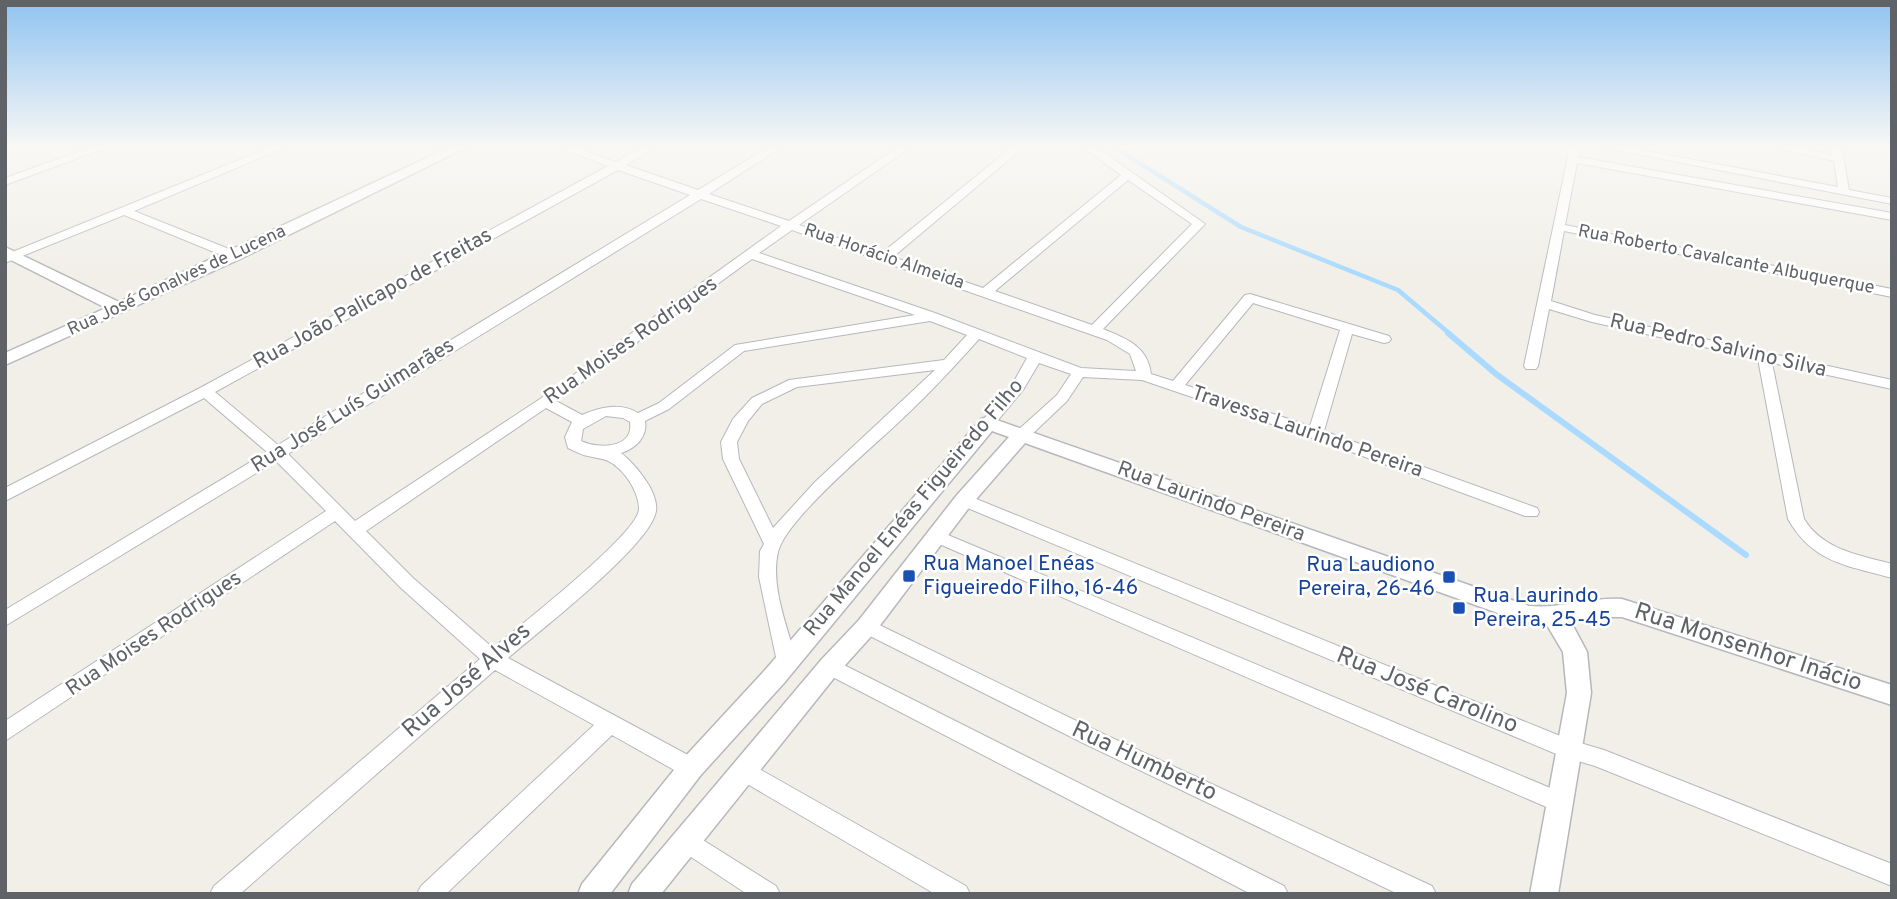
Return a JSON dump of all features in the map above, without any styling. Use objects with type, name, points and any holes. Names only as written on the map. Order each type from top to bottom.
[{"type":"street","points":[[8,255],[178,189]]},
{"type":"street","name":"Rua José Gonalves de Lucena","points":[[5,360],[235,256],[374,189]]},
{"type":"street","name":"Rua João Palicapo de Freitas","points":[[5,495],[205,391],[574,189]]},
{"type":"street","name":"Rua Horácio Almeida","points":[[685,189],[1094,330],[1136,351],[1144,363],[1144,376]]},
{"type":"street","name":"Rua José Luís Guimarães","points":[[5,619],[709,189]]},
{"type":"street","name":"Rua Moises Rodrigues","points":[[354,530],[545,402],[844,189]]},
{"type":"street","points":[[885,257],[968,189]]},
{"type":"street","points":[[986,292],[1109,189]]},
{"type":"street","points":[[1094,330],[1199,224],[1147,189]]},
{"type":"street","points":[[1531,366],[1567,189]]},
{"type":"street","points":[[1755,189],[1892,216]]},
{"type":"street","points":[[1828,189],[1892,201]]},
{"type":"street","points":[[124,211],[235,256]]},
{"type":"street","name":"Rua Roberto Cavalcante Albuquerque","points":[[1560,227],[1892,293]]},
{"type":"street","points":[[8,255],[118,308]]},
{"type":"street","points":[[752,255],[930,316],[1034,357]]},
{"type":"street","points":[[1175,387],[1250,298],[1384,339]]},
{"type":"street","name":"Rua Pedro Salvino Silva","points":[[1545,304],[1592,318],[1892,385]]},
{"type":"street","points":[[638,419],[664,406],[740,348],[930,316]]},
{"type":"street","points":[[1316,433],[1347,329]]},
{"type":"street","points":[[787,662],[771,589],[769,565],[772,543],[816,490],[950,364],[976,334]]},
{"type":"street","points":[[1764,356],[1796,519],[1810,542],[1821,549],[1892,571]]},
{"type":"street","name":"Rua Manoel Enéas Figueiredo Filho","points":[[592,894],[691,768],[787,662],[1018,387],[1034,357],[1079,372],[1062,398],[1022,435],[964,500],[867,626],[830,666],[642,894]]},
{"type":"street","points":[[772,543],[731,459],[729,442],[741,419],[757,401],[794,383],[950,364]]},
{"type":"street","name":"Travessa Laurindo Pereira","points":[[1079,372],[1144,376],[1316,433],[1531,512]]},
{"type":"street","points":[[205,391],[277,452],[434,608],[491,658],[691,768]]},
{"type":"street","points":[[545,402],[582,421]]},
{"type":"street","points":[[606,411],[630,413],[638,419],[641,426],[639,435],[620,449],[593,453],[574,444],[572,437],[582,421],[606,411]]},
{"type":"street","name":"Rua Laurindo Pereira","points":[[988,423],[1528,615],[1555,618]]},
{"type":"street","name":"Rua José Alves","points":[[222,894],[491,658],[621,549],[645,520],[648,510],[630,469],[620,458],[607,453]]},
{"type":"street","name":"Rua José Carolino","points":[[964,500],[1568,749],[1597,757],[1892,875]]},
{"type":"street","name":"Rua Moises Rodrigues","points":[[5,732],[337,512]]},
{"type":"street","points":[[936,536],[1559,802]]},
{"type":"street","name":"Rua Monsenhor Inácio","points":[[1555,618],[1596,607],[1622,608],[1892,695]]},
{"type":"street","points":[[1544,894],[1579,693],[1580,671],[1577,653],[1555,618]]},
{"type":"street","name":"Rua Humberto","points":[[867,626],[1090,737],[1424,894]]},
{"type":"street","points":[[830,666],[1276,894]]},
{"type":"street","points":[[429,894],[610,723]]},
{"type":"street","points":[[745,771],[958,894]]},
{"type":"street","points":[[687,841],[768,894]]},
{"type":"waterway","points":[[1181,189],[1241,227],[1398,290],[1450,334]]},
{"type":"waterway","points":[[1448,333],[1496,374],[1746,555]]},
{"type":"place","name":"Rua Manoel Enéas Figueiredo Filho, 16-46","points":[[909,576]]},
{"type":"place","name":"Rua Laudiono Pereira, 26-46","points":[[1449,577]]},
{"type":"place","name":"Rua Laurindo Pereira, 25-45","points":[[1459,608]]}]
